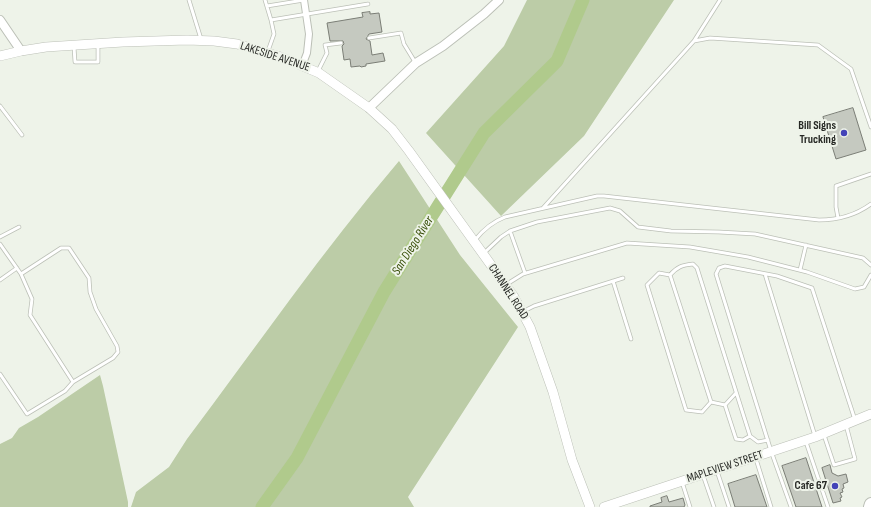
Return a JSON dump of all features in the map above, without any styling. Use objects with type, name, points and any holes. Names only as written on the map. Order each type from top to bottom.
[{"type":"main road","name":"LAKESIDE AVENUE","points":[[0,56],[46,47],[74,45],[187,40],[237,44],[281,57],[317,72],[369,108]]},
{"type":"main road","name":"CHANNEL ROAD","points":[[369,108],[392,129],[514,297],[530,326],[553,392],[572,460],[590,507]]},
{"type":"main road","name":"MAPLEVIEW STREET","points":[[604,507],[806,440],[871,414]]},
{"type":"main road","name":"MAPLEVIEW STREET","points":[[846,425],[854,426],[871,420]]},
{"type":"street","points":[[302,66],[309,34],[304,0]]},
{"type":"street","points":[[369,108],[416,63],[443,46],[484,14],[499,0]]},
{"type":"street","points":[[0,20],[21,51]]},
{"type":"lane","points":[[189,0],[202,40]]},
{"type":"lane","points":[[265,0],[274,34],[267,53]]},
{"type":"lane","points":[[267,6],[304,0]]},
{"type":"lane","points":[[544,208],[694,41],[720,0]]},
{"type":"lane","points":[[271,20],[368,4]]},
{"type":"lane","points":[[369,38],[402,33],[404,44],[416,63]]},
{"type":"lane","points":[[694,41],[710,38],[818,45],[851,69],[871,127]]},
{"type":"lane","points":[[317,72],[327,53],[325,45],[341,43]]},
{"type":"lane","points":[[74,45],[75,62],[98,62],[98,44]]},
{"type":"lane","points":[[0,106],[22,135]]},
{"type":"lane","points":[[838,218],[836,207],[836,186],[871,174]]},
{"type":"lane","points":[[474,242],[483,230],[498,220],[515,214],[597,196],[810,220],[838,218],[857,212],[871,204]]},
{"type":"lane","points":[[483,254],[501,237],[537,222],[610,208],[620,210],[638,227],[671,231],[755,234],[863,258],[871,265]]},
{"type":"lane","points":[[0,237],[19,227]]},
{"type":"lane","points":[[510,232],[525,273]]},
{"type":"lane","points":[[505,284],[525,273],[627,243],[690,247],[748,257],[800,270],[855,289],[864,287],[871,275]]},
{"type":"lane","points":[[0,244],[21,274],[32,299],[30,315],[73,382]]},
{"type":"lane","points":[[800,270],[806,245]]},
{"type":"lane","points":[[0,374],[27,414],[65,391],[73,382],[113,358],[118,352],[118,346],[96,309],[90,292],[89,278],[69,248],[61,248],[21,274]]},
{"type":"lane","points":[[670,275],[676,268],[683,265],[693,264],[697,268],[750,436],[758,442],[768,440]]},
{"type":"lane","points":[[791,507],[771,451],[716,274],[719,268],[725,266],[777,276],[812,288],[855,420]]},
{"type":"lane","points":[[0,280],[17,268]]},
{"type":"lane","points":[[670,275],[659,273],[647,285],[686,410],[702,412],[711,402]]},
{"type":"lane","points":[[765,274],[820,435],[834,465],[855,459],[846,425]]},
{"type":"lane","points":[[670,275],[711,402]]},
{"type":"lane","points":[[522,312],[534,306],[623,278]]},
{"type":"lane","points":[[613,281],[631,339]]},
{"type":"lane","points":[[725,405],[736,393]]},
{"type":"lane","points":[[711,402],[725,405]]},
{"type":"lane","points":[[725,405],[736,439],[743,440],[750,436]]},
{"type":"lane","points":[[806,440],[828,507]]},
{"type":"lane","points":[[755,457],[771,507]]},
{"type":"lane","points":[[717,470],[729,507]]},
{"type":"lane","points":[[703,474],[714,507]]},
{"type":"lane","points":[[682,481],[690,507]]},
{"type":"green space","points":[[527,0],[674,0],[584,136],[501,216],[426,133],[504,46]]},
{"type":"green space","points":[[399,161],[460,255],[518,327],[408,497],[414,507],[131,507],[136,492],[169,467],[187,439],[317,264]]},
{"type":"green space","points":[[100,375],[128,507],[0,507],[0,444],[12,438],[19,428]]},
{"type":"building","points":[[370,12],[370,14],[379,13],[382,32],[369,34],[366,39],[370,41],[372,55],[383,53],[385,61],[366,64],[366,66],[361,67],[351,67],[350,59],[344,60],[342,46],[344,44],[343,41],[330,41],[327,23],[363,17],[362,13]]},
{"type":"building","name":"Bill Signs Trucking","points":[[853,108],[866,150],[836,159],[823,117]]},
{"type":"building","points":[[806,458],[822,507],[796,507],[782,466]]},
{"type":"building","name":"Cafe 67","points":[[830,465],[832,473],[838,476],[846,474],[848,482],[843,484],[843,492],[840,493],[842,497],[840,498],[841,501],[833,503],[822,468]]},
{"type":"building","points":[[756,475],[767,507],[735,507],[728,484]]},
{"type":"building","points":[[667,496],[669,502],[683,498],[685,505],[684,507],[650,507],[662,502],[661,498]]},
{"type":"waterway","name":"San Diego River","points":[[262,507],[297,458],[384,292],[484,133],[557,61],[583,0]]},
{"type":"place","name":"Bill Signs Trucking","points":[[844,133]]},
{"type":"place","name":"Cafe 67","points":[[835,486]]}]
